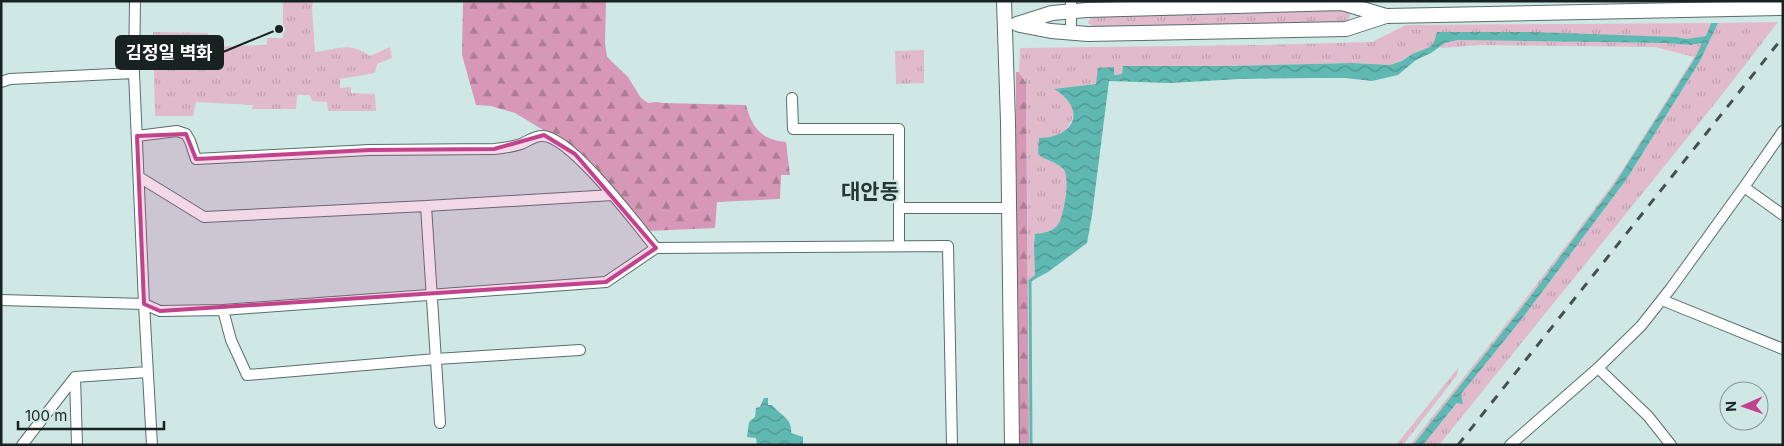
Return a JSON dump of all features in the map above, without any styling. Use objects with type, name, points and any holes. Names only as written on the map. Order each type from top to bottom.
[{"type":"main road","points":[[1004,1],[1010,24],[1009,208],[1012,445]]},
{"type":"main road","points":[[1010,24],[1071,6],[1342,3],[1386,16]]},
{"type":"main road","points":[[1010,24],[1051,31],[1098,34],[1346,29],[1386,16],[1783,8]]},
{"type":"street","points":[[135,1],[133,32],[134,73],[152,445]]},
{"type":"street","points":[[1071,6],[1071,32]]},
{"type":"street","points":[[1,82],[10,79],[134,73]]},
{"type":"street","points":[[792,98],[793,128],[899,128],[899,246]]},
{"type":"street","points":[[137,136],[177,131],[186,134],[196,159],[369,150],[494,149],[509,148],[533,138],[544,136],[564,145],[574,154],[613,195],[656,248]]},
{"type":"street","points":[[1510,445],[1598,368],[1641,326],[1662,300],[1783,131]]},
{"type":"street","points":[[139,177],[204,217],[613,195]]},
{"type":"street","points":[[1744,187],[1783,215]]},
{"type":"street","points":[[426,206],[440,423]]},
{"type":"street","points":[[900,208],[1009,208]]},
{"type":"street","points":[[1,300],[144,304],[160,311],[223,310],[606,282],[656,248],[948,246],[952,445]]},
{"type":"street","points":[[1662,300],[1783,349]]},
{"type":"street","points":[[223,310],[231,340],[247,375],[436,359],[580,350]]},
{"type":"street","points":[[1598,368],[1648,416],[1672,445]]},
{"type":"street","points":[[22,445],[75,377],[147,372]]},
{"type":"street","points":[[75,377],[77,445]]},
{"type":"highlighted area","points":[[186,134],[196,159],[369,150],[494,149],[544,135],[575,154],[656,248],[606,282],[160,311],[144,304],[137,136]]},
{"type":"green space","points":[[283,1],[313,1],[315,52],[350,47],[370,56],[390,47],[392,58],[377,64],[375,73],[340,79],[340,88],[351,87],[351,93],[375,94],[376,111],[328,111],[327,102],[312,101],[310,95],[297,95],[296,109],[252,109],[253,105],[196,102],[193,116],[155,116],[153,32],[208,33],[208,47],[267,45],[267,38],[283,38]]},
{"type":"green space","points":[[463,1],[606,1],[605,43],[607,57],[628,77],[641,98],[648,103],[746,105],[751,120],[759,131],[770,139],[786,142],[790,175],[781,175],[780,199],[717,202],[715,228],[648,231],[594,165],[578,151],[515,113],[491,106],[476,105],[462,55]]},
{"type":"green space","points":[[1348,10],[1350,16],[1349,20],[1345,22],[1095,28],[1088,23],[1091,16]]},
{"type":"green space","points":[[1778,22],[1721,96],[1439,445],[1423,445],[1461,399],[1461,394],[1521,320],[1626,180],[1700,61],[1718,23]]},
{"type":"green space","points":[[1711,23],[1706,36],[1686,39],[1676,37],[1438,32],[1430,47],[1390,65],[1352,63],[1123,66],[1122,74],[1114,75],[1096,84],[1055,89],[1067,97],[1071,104],[1073,109],[1072,120],[1069,126],[1060,134],[1039,138],[1045,159],[1060,166],[1065,171],[1064,212],[1062,220],[1055,228],[1047,232],[1035,234],[1035,277],[1028,282],[1026,83],[1019,72],[1020,48],[1372,42],[1406,25]]},
{"type":"green space","points":[[1458,40],[1691,45],[1703,43],[1614,185],[1523,306],[1413,445],[1410,445],[1514,314],[1609,189],[1694,57],[1655,47],[1479,45],[1440,47],[1445,43]]},
{"type":"green space","points":[[924,50],[924,83],[896,84],[895,51]]},
{"type":"green space","points":[[1016,72],[1019,72],[1026,83],[1029,445],[1019,445],[1016,259]]},
{"type":"green space","points":[[1458,368],[1457,375],[1403,445],[1396,445]]},
{"type":"water","points":[[1711,23],[1718,23],[1700,61],[1626,180],[1521,320],[1461,394],[1463,404],[1457,403],[1423,445],[1413,445],[1523,306],[1614,185],[1695,58],[1702,43],[1691,45],[1458,40],[1445,43],[1431,53],[1416,60],[1398,75],[1372,81],[1345,78],[1317,78],[1240,79],[1170,83],[1109,81],[1087,243],[1048,272],[1035,279],[1035,234],[1050,231],[1060,222],[1066,189],[1066,174],[1064,170],[1038,154],[1039,138],[1051,137],[1061,133],[1068,128],[1072,121],[1071,105],[1065,97],[1054,89],[1096,84],[1098,68],[1114,67],[1114,75],[1122,74],[1123,66],[1352,63],[1390,65],[1430,47],[1434,42],[1437,32],[1532,32],[1676,37],[1686,39],[1706,36]]},
{"type":"water","points":[[764,398],[768,398],[768,405],[772,405],[788,421],[791,433],[803,437],[803,445],[757,445],[756,438],[747,437],[749,422],[755,417],[756,408],[760,407]]},
{"type":"waterway","points":[[1031,445],[1030,281],[1035,277]]},
{"type":"railway","points":[[1458,445],[1783,37]]},
{"type":"place","name":"김정일 벽화","points":[[279,29]]},
{"type":"district","name":"대안동","points":[[870,191]]}]
